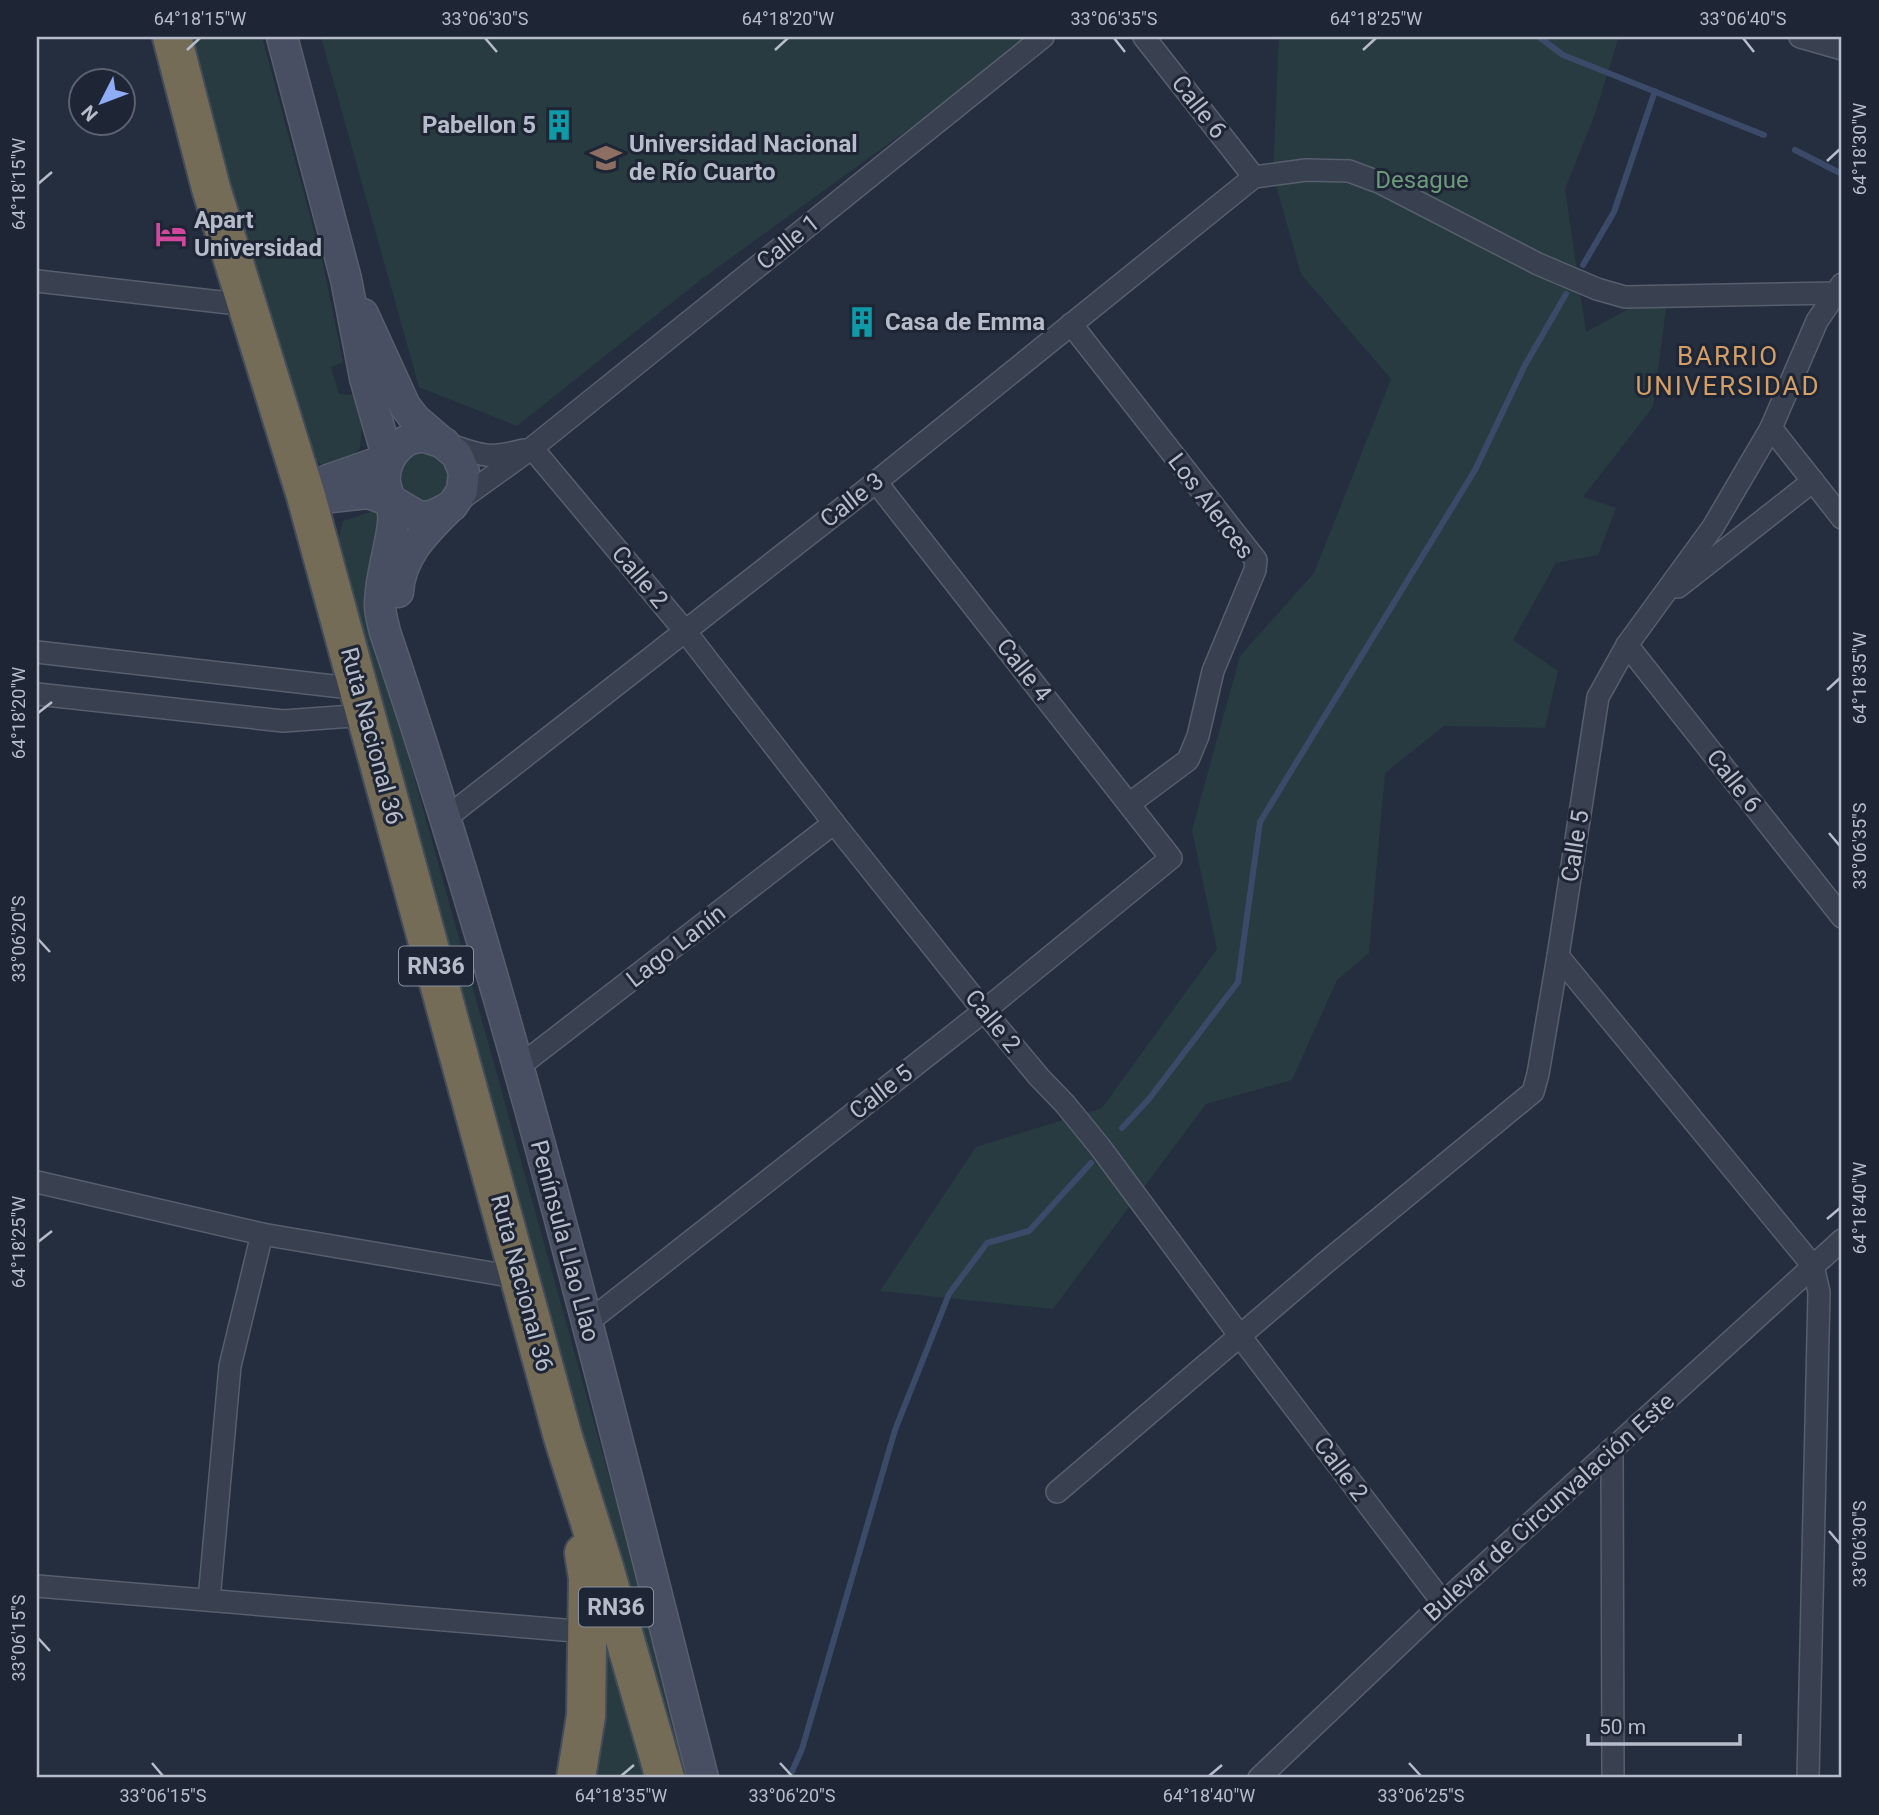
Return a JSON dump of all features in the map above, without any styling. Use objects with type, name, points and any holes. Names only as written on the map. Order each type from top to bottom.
[{"type":"highway","name":"Ruta Nacional 36","points":[[172,37],[211,188],[306,496],[564,1437],[665,1778]]},
{"type":"highway","name":"Ruta Nacional 36","points":[[564,1437],[588,1577],[586,1716],[576,1778]]},
{"type":"main road","points":[[282,37],[346,279],[365,378],[388,459],[385,485],[392,501]]},
{"type":"main road","points":[[306,496],[331,498],[368,493],[392,501],[419,517],[432,516],[452,506],[462,491],[464,472],[457,455],[415,419],[405,406],[381,349],[346,279]]},
{"type":"main road","points":[[306,496],[328,480],[388,459],[403,443],[412,439],[423,437],[444,443]]},
{"type":"main road","name":"Península Llao Llao","points":[[392,501],[393,526],[380,607],[385,632],[446,817],[588,1322],[703,1778]]},
{"type":"main road","name":"Península Llao Llao","points":[[411,709],[396,615],[398,586],[408,556],[422,536],[452,506]]},
{"type":"street","name":"Calle 1","points":[[452,506],[532,448],[1043,37]]},
{"type":"street","name":"Calle 6","points":[[1143,37],[1254,177]]},
{"type":"street","points":[[1800,37],[1842,49]]},
{"type":"street","points":[[1254,177],[1306,170],[1349,171],[1381,183],[1538,264],[1597,289],[1625,297],[1839,289]]},
{"type":"street","name":"Calle 3","points":[[446,817],[876,482],[1254,177]]},
{"type":"street","points":[[37,281],[247,305]]},
{"type":"street","name":"Calle 5","points":[[1057,1492],[1324,1264],[1533,1092],[1558,956],[1598,697],[1627,645],[1713,527],[1771,428],[1817,321],[1839,289]]},
{"type":"street","name":"Los Alerces","points":[[1071,324],[1256,559],[1255,570],[1213,671],[1198,736],[1188,760],[1129,804]]},
{"type":"street","points":[[1771,428],[1842,517]]},
{"type":"street","name":"Calle 1","points":[[444,443],[483,456],[502,456],[532,448]]},
{"type":"street","name":"Calle 2","points":[[532,448],[685,631],[984,1011],[1100,1147],[1443,1603]]},
{"type":"street","points":[[1657,603],[1813,481]]},
{"type":"street","name":"Calle 4","points":[[876,482],[1171,858]]},
{"type":"street","name":"Calle 6","points":[[1627,645],[1842,918]]},
{"type":"street","points":[[37,652],[363,702]]},
{"type":"street","points":[[37,694],[283,721],[363,702]]},
{"type":"street","name":"Lago Lanín","points":[[517,1068],[834,823]]},
{"type":"street","name":"Calle 5","points":[[588,1322],[984,1011],[1171,858]]},
{"type":"street","points":[[1558,956],[1813,1266],[1819,1292],[1808,1778]]},
{"type":"street","points":[[37,1182],[262,1234],[521,1278]]},
{"type":"street","points":[[209,1600],[230,1366],[262,1234]]},
{"type":"street","name":"Bulevar de Circunvalación Este","points":[[1259,1778],[1443,1603],[1842,1240]]},
{"type":"street","points":[[1612,1449],[1613,1778]]},
{"type":"street","points":[[37,1586],[587,1632]]},
{"type":"green space","points":[[187,37],[262,37],[323,264],[343,362],[331,367],[339,394],[353,395],[362,427],[360,448],[343,464],[323,467],[307,450],[258,289]]},
{"type":"green space","name":"Universidad Nacional de Río Cuarto","points":[[321,37],[1036,37],[703,278],[517,426],[419,387]]},
{"type":"green space","name":"Desague","points":[[1279,37],[1618,39],[1595,114],[1565,189],[1586,332],[1669,287],[1653,407],[1583,497],[1616,508],[1598,555],[1556,563],[1513,640],[1558,671],[1545,728],[1444,726],[1385,773],[1369,953],[1337,980],[1292,1080],[1206,1104],[1053,1309],[880,1291],[976,1147],[1102,1108],[1217,949],[1192,830],[1240,656],[1314,573],[1391,379],[1301,274],[1273,175]]},
{"type":"green space","points":[[429,448],[446,458],[453,477],[445,496],[428,506],[396,486],[396,466],[409,451]]},
{"type":"green space","points":[[377,510],[385,529],[379,651],[693,1778],[674,1778],[334,556],[343,521]]},
{"type":"green space","points":[[600,1584],[652,1778],[584,1778]]},
{"type":"waterway","points":[[1539,37],[1563,55],[1764,135]]},
{"type":"waterway","points":[[1583,265],[1614,212],[1655,91]]},
{"type":"waterway","points":[[1795,150],[1842,174]]},
{"type":"waterway","points":[[1122,1128],[1149,1099],[1238,982],[1260,822],[1475,470],[1525,365],[1566,294]]},
{"type":"waterway","points":[[789,1778],[802,1749],[895,1430],[949,1294],[987,1243],[1029,1231],[1091,1163]]},
{"type":"place","name":"Pabellon 5","points":[[559,125]]},
{"type":"place","name":"Universidad Nacional de Río Cuarto","points":[[606,158]]},
{"type":"place","name":"Apart Universidad","points":[[171,234]]},
{"type":"place","name":"Casa de Emma","points":[[862,322]]},
{"type":"district","name":"BARRIO UNIVERSIDAD","points":[[1728,371]]}]
